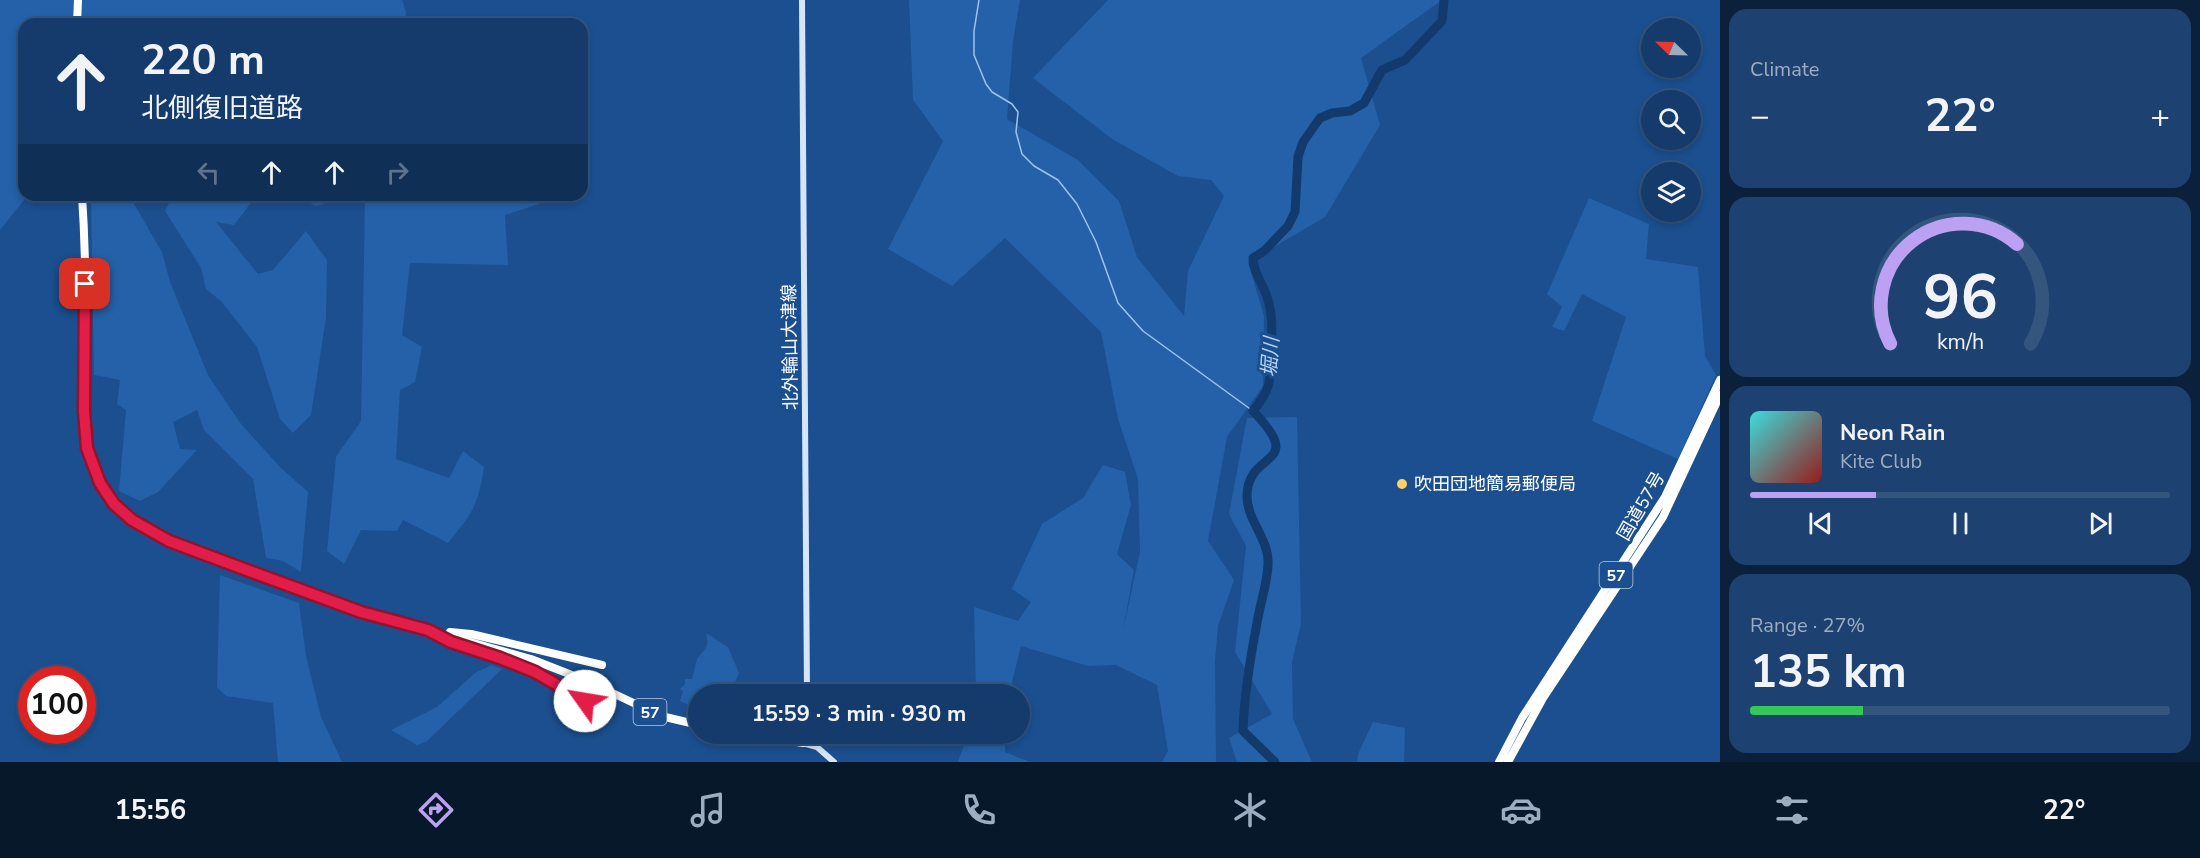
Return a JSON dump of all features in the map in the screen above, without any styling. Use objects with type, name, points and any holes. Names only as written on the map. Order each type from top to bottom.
[{"type":"highway","points":[[77,18],[78,0]]},
{"type":"highway","points":[[82,201],[86,307],[84,426],[94,471],[114,504],[141,527],[169,541],[361,612],[551,665],[587,681]]},
{"type":"highway","name":"国道57号","points":[[1499,762],[1522,718],[1665,497],[1720,380]]},
{"type":"highway","name":"国道57号","points":[[1508,762],[1543,698],[1667,509],[1720,395]]},
{"type":"highway","points":[[428,630],[471,634],[602,665]]},
{"type":"highway","points":[[428,630],[535,672],[585,701]]},
{"type":"highway","name":"57","points":[[604,690],[661,716],[688,722]]},
{"type":"main road","name":"北外輪山大津線","points":[[802,0],[807,684]]},
{"type":"main road","points":[[806,744],[817,747],[834,762]]},
{"type":"shaded area","points":[[0,0],[402,0],[406,18],[18,18],[18,201],[23,201],[0,230]]},
{"type":"shaded area","points":[[909,0],[1020,0],[1013,41],[1007,119],[1078,160],[1119,201],[1137,257],[1184,316],[1188,271],[1224,196],[1211,180],[1178,176],[1112,139],[1033,78],[1108,0],[1442,0],[1361,58],[1380,125],[1325,217],[1248,262],[1264,316],[1263,386],[1227,437],[1208,541],[1234,580],[1218,626],[1215,661],[1216,762],[1162,762],[1168,751],[1157,685],[1116,665],[1088,666],[1021,646],[1012,684],[976,684],[974,607],[1018,621],[1031,602],[1012,589],[1042,524],[1083,498],[1103,465],[1125,472],[1131,505],[1117,554],[1134,570],[1123,631],[1140,552],[1138,479],[1118,419],[1101,332],[1005,238],[952,286],[888,249],[943,141],[913,100]]},
{"type":"shaded area","points":[[1589,198],[1649,224],[1646,259],[1698,267],[1705,356],[1716,375],[1678,459],[1592,421],[1626,317],[1582,294],[1564,331],[1552,327],[1562,307],[1547,294]]},
{"type":"shaded area","points":[[91,201],[135,201],[134,204],[162,252],[170,282],[208,375],[241,424],[280,467],[308,492],[301,572],[283,561],[266,558],[253,479],[204,430],[197,410],[173,422],[180,449],[197,450],[158,492],[140,501],[119,491],[126,410],[117,404],[120,380],[94,375]]},
{"type":"shaded area","points":[[170,201],[252,201],[234,225],[216,222],[258,274],[273,270],[306,231],[327,260],[326,318],[311,415],[293,433],[280,419],[257,347],[221,301],[206,289],[201,268],[165,211]]},
{"type":"shaded area","points":[[306,201],[326,201],[326,203],[316,206]]},
{"type":"shaded area","points":[[548,201],[505,215],[508,265],[410,263],[402,335],[422,347],[415,382],[400,390],[396,459],[449,478],[463,451],[484,467],[482,481],[473,509],[448,543],[403,520],[397,531],[361,530],[344,564],[327,551],[336,457],[361,421],[365,202]]},
{"type":"shaded area","points":[[1297,417],[1301,624],[1292,662],[1293,719],[1312,762],[1237,762],[1229,738],[1272,714],[1235,652],[1246,546],[1229,514],[1247,418]]},
{"type":"shaded area","points":[[220,575],[299,603],[306,656],[321,717],[342,762],[278,762],[273,703],[226,696],[217,687]]},
{"type":"shaded area","points":[[706,633],[728,647],[739,673],[734,684],[688,684],[688,705],[680,701],[683,691],[680,689],[685,684],[685,679],[692,679],[697,659],[707,645]]},
{"type":"shaded area","points":[[491,665],[502,669],[426,742],[417,745],[391,730],[437,707],[475,673]]},
{"type":"shaded area","points":[[1373,722],[1405,728],[1404,762],[1357,762],[1358,754]]},
{"type":"shaded area","points":[[964,744],[1005,744],[1005,752],[1030,762],[958,762]]},
{"type":"waterway","points":[[979,0],[974,31],[974,55],[986,84],[992,92],[1012,104],[1018,112],[1016,132],[1022,154],[1034,166],[1058,180],[1077,204],[1096,242],[1118,303],[1143,331],[1253,411]]},
{"type":"waterway","name":"堀川","points":[[1275,762],[1243,731],[1250,664],[1268,565],[1266,547],[1251,514],[1247,496],[1250,481],[1256,471],[1275,451],[1275,442],[1269,429],[1253,411],[1265,394],[1270,380],[1272,328],[1269,303],[1253,258],[1264,251],[1288,226],[1295,212],[1298,157],[1303,142],[1320,118],[1332,113],[1350,111],[1364,103],[1382,70],[1405,60],[1442,21],[1444,0]]},
{"type":"tunnel","points":[[587,681],[604,689]]},
{"type":"place","name":"吹田団地簡易郵便局","points":[[1402,484]]},
{"type":"route","points":[[85,284],[84,426],[87,448],[100,483],[123,513],[141,527],[169,541],[361,612],[428,630],[451,642],[535,672],[585,701]]}]
